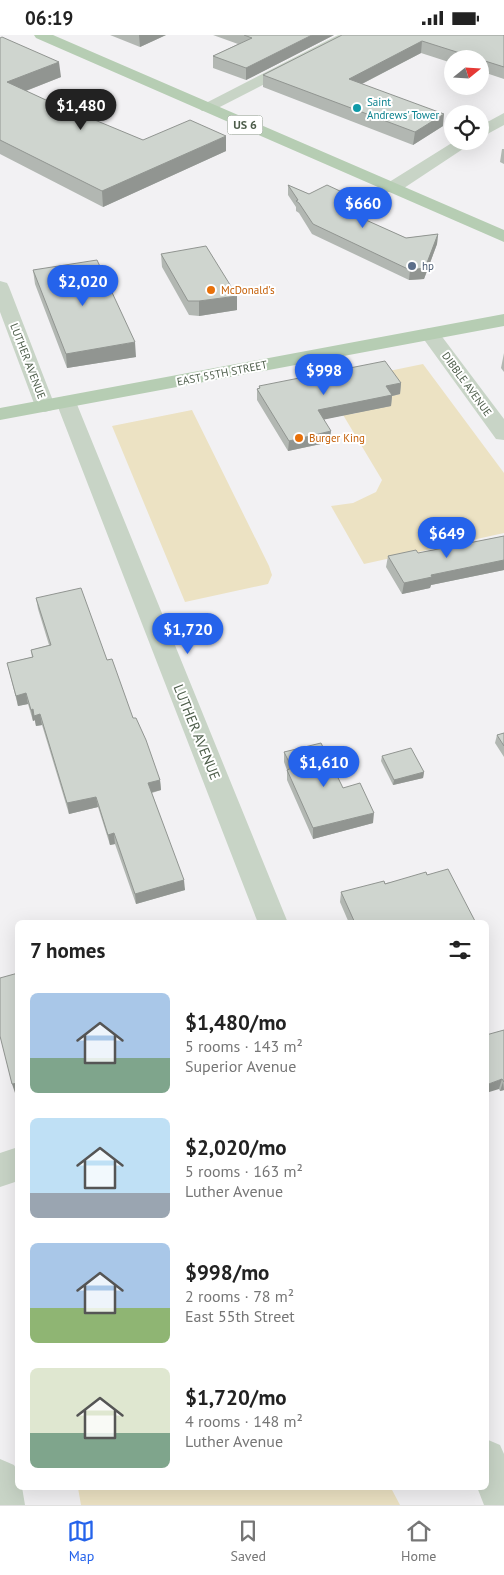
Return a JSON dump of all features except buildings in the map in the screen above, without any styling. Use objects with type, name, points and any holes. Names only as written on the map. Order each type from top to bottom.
[{"type":"main road","name":"US 6","points":[[46,36],[206,108],[504,237]]},
{"type":"main road","name":"EAST 55TH STREET","points":[[0,414],[504,320]]},
{"type":"street","points":[[206,108],[349,35]]},
{"type":"street","points":[[489,127],[504,118]]},
{"type":"street","points":[[392,188],[453,150]]},
{"type":"street","name":"LUTHER AVENUE","points":[[0,287],[55,404],[272,920]]},
{"type":"street","name":"DIBBLE AVENUE","points":[[430,334],[504,434]]},
{"type":"street","points":[[0,1170],[15,1166]]},
{"type":"street","points":[[489,1466],[504,1503]]},
{"type":"street","points":[[0,1479],[4,1505]]},
{"type":"shaded area","points":[[423,364],[504,473],[504,533],[364,564],[331,506],[353,503],[376,492],[382,480],[324,383],[329,382],[353,414],[399,394],[384,372]]},
{"type":"shaded area","points":[[192,410],[272,575],[268,584],[185,602],[112,426]]},
{"type":"shaded area","points":[[78,1490],[392,1490],[400,1505],[81,1505]]},
{"type":"place","name":"Saint Andrews' Tower","points":[[357,108]]},
{"type":"place","name":"hp","points":[[412,266]]},
{"type":"place","name":"McDonald's","points":[[211,290]]},
{"type":"place","name":"Burger King","points":[[299,438]]}]
